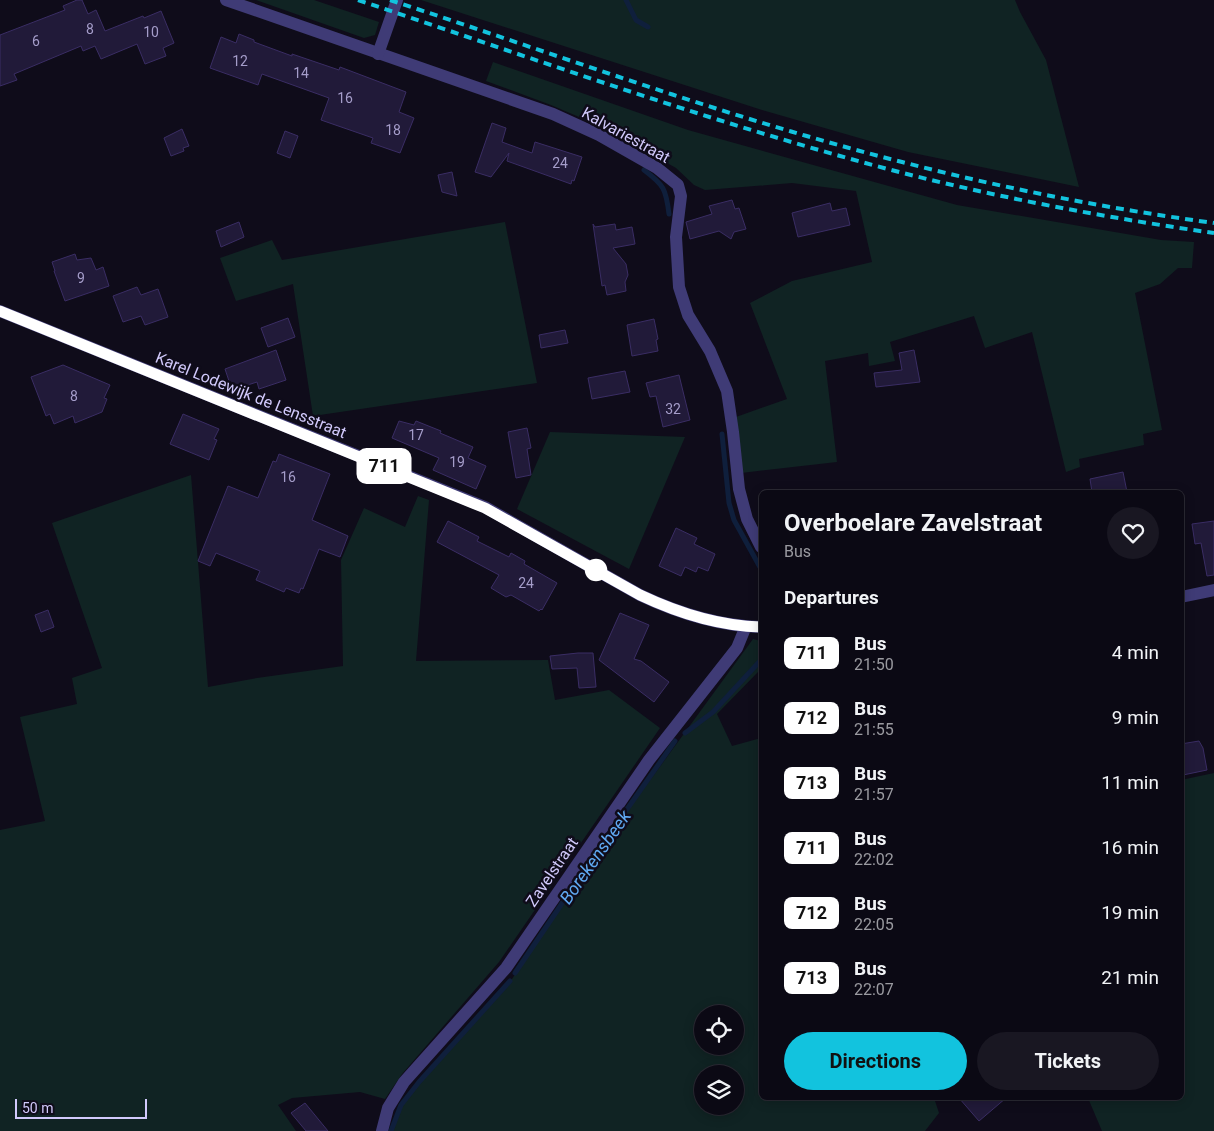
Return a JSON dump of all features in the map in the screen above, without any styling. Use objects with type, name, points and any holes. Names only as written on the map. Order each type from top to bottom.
[{"type":"street","name":"Kalvariestraat","points":[[226,0],[553,114],[591,131],[657,168],[678,185],[681,196],[676,237],[679,287],[688,315],[710,351],[727,391],[739,489],[747,518],[759,543]]},
{"type":"street","points":[[378,54],[397,0]]},
{"type":"street","name":"Karel Lodewijk de Lensstraat","points":[[0,311],[485,508],[640,595],[665,607],[692,616],[759,627]]},
{"type":"street","points":[[1184,596],[1214,590]]},
{"type":"street","name":"Zavelstraat","points":[[382,1131],[388,1108],[404,1082],[506,968],[649,760],[737,648],[746,626]]},
{"type":"green space","points":[[256,0],[314,0],[379,22],[375,35],[364,38]]},
{"type":"green space","points":[[421,0],[1015,0],[1046,60],[1079,187],[908,152],[762,110]]},
{"type":"green space","points":[[493,62],[688,130],[957,205],[1161,240],[1194,242],[1192,268],[1178,268],[1160,284],[1135,293],[1162,430],[1143,434],[1144,445],[1079,459],[1080,467],[1066,472],[1032,332],[985,348],[974,316],[890,342],[895,361],[869,366],[868,353],[825,361],[837,462],[741,473],[736,417],[787,399],[750,303],[792,281],[872,262],[856,191],[792,183],[705,190],[694,185],[676,168],[605,128],[551,105],[486,81]]},
{"type":"green space","points":[[505,222],[537,383],[313,416],[293,284],[236,301],[220,258],[272,240],[282,260]]},
{"type":"green space","points":[[550,432],[685,437],[629,569],[517,509]]},
{"type":"green space","points":[[191,475],[208,687],[343,666],[341,560],[364,508],[405,527],[418,496],[429,500],[416,661],[548,660],[555,700],[609,690],[660,728],[499,962],[402,1074],[385,1099],[360,1092],[292,1098],[278,1105],[296,1131],[0,1131],[0,830],[45,821],[20,717],[77,704],[72,678],[102,668],[52,523]]},
{"type":"green space","points":[[753,639],[759,640],[758,672],[717,714],[732,746],[759,739],[759,1100],[935,1100],[939,1113],[925,1131],[393,1131],[403,1103],[418,1080],[512,979],[570,890]]},
{"type":"green space","points":[[1214,773],[1214,1131],[1102,1131],[1089,1100],[1184,1100],[1184,779]]},
{"type":"building","points":[[77,0],[82,0],[88,14],[96,10],[105,31],[161,11],[174,43],[163,48],[166,56],[145,64],[137,44],[101,59],[95,46],[83,51],[81,46],[14,74],[17,80],[0,86],[0,35],[65,10],[63,6]]},
{"type":"building","points":[[239,34],[254,40],[254,42],[292,56],[292,54],[339,70],[340,67],[406,92],[399,112],[414,118],[400,153],[371,143],[373,138],[321,120],[329,98],[262,74],[258,85],[210,68],[221,37],[236,43]]},
{"type":"building","points":[[492,123],[506,128],[502,142],[532,153],[535,142],[582,157],[574,181],[572,180],[571,184],[507,161],[509,153],[491,177],[475,172]]},
{"type":"building","points":[[182,129],[189,146],[183,148],[184,151],[171,156],[164,138]]},
{"type":"building","points":[[285,131],[298,136],[290,158],[277,153]]},
{"type":"building","points":[[452,172],[457,196],[442,192],[438,175]]},
{"type":"building","points":[[732,200],[735,209],[739,208],[746,229],[734,232],[731,239],[719,231],[690,239],[686,222],[712,214],[709,206]]},
{"type":"building","points":[[830,203],[832,211],[846,208],[850,225],[798,237],[792,213]]},
{"type":"building","points":[[239,222],[244,237],[221,247],[216,231]]},
{"type":"building","points":[[593,224],[595,227],[615,224],[616,230],[632,227],[635,244],[613,248],[626,264],[628,275],[625,282],[626,291],[607,295],[605,285],[602,286]]},
{"type":"building","points":[[75,254],[77,260],[91,258],[96,270],[103,267],[109,286],[65,301],[52,262]]},
{"type":"building","points":[[137,287],[141,295],[158,289],[168,317],[145,325],[141,316],[123,322],[113,296]]},
{"type":"building","points":[[288,318],[295,337],[268,347],[261,328]]},
{"type":"building","points":[[654,319],[658,351],[632,356],[627,325]]},
{"type":"building","points":[[565,330],[568,343],[541,348],[539,335]]},
{"type":"building","points":[[276,350],[286,380],[259,389],[257,382],[232,390],[225,369]]},
{"type":"building","points":[[914,350],[920,382],[876,387],[874,373],[902,370],[899,353]]},
{"type":"building","points":[[63,365],[110,385],[104,398],[107,399],[102,412],[75,423],[73,416],[54,424],[50,414],[46,416],[31,377]]},
{"type":"building","points":[[625,371],[630,392],[592,399],[588,378]]},
{"type":"building","points":[[679,375],[690,420],[663,427],[656,396],[650,397],[646,383]]},
{"type":"building","points":[[183,414],[219,429],[214,439],[217,440],[209,460],[170,444]]},
{"type":"building","points":[[399,421],[414,425],[416,421],[473,447],[468,458],[486,466],[476,489],[433,470],[439,458],[392,438]]},
{"type":"building","points":[[527,428],[531,448],[527,449],[531,475],[516,478],[508,432]]},
{"type":"building","points":[[279,454],[330,474],[312,520],[348,536],[340,557],[319,549],[303,589],[301,588],[299,593],[286,588],[284,592],[256,580],[260,571],[216,553],[210,566],[198,561],[228,486],[258,498],[273,461],[276,462]]},
{"type":"building","points":[[1123,472],[1127,490],[1092,490],[1090,479]]},
{"type":"building","points":[[448,521],[479,537],[477,541],[509,557],[511,553],[525,561],[524,564],[557,583],[542,610],[539,611],[511,595],[506,597],[491,588],[499,575],[437,542]]},
{"type":"building","points":[[1214,521],[1214,575],[1207,576],[1201,543],[1195,544],[1192,524]]},
{"type":"building","points":[[676,528],[697,538],[694,544],[715,554],[708,571],[698,567],[696,572],[685,567],[681,576],[659,566]]},
{"type":"building","points":[[48,610],[54,627],[41,632],[35,615]]},
{"type":"building","points":[[620,613],[649,625],[634,659],[641,661],[669,682],[654,702],[599,660]]},
{"type":"building","points":[[593,653],[596,687],[579,688],[577,668],[552,669],[550,656]]},
{"type":"building","points":[[1199,741],[1203,748],[1207,770],[1184,775],[1184,744]]},
{"type":"building","points":[[961,1100],[1004,1100],[979,1121]]},
{"type":"building","points":[[305,1103],[328,1131],[306,1131],[291,1113]]},
{"type":"waterway","name":"Borekensbeek","points":[[626,0],[636,20],[648,27]]},
{"type":"waterway","name":"Borekensbeek","points":[[644,170],[663,188],[669,214]]},
{"type":"waterway","name":"Borekensbeek","points":[[722,434],[729,503],[734,520],[759,565]]},
{"type":"waterway","name":"Borekensbeek","points":[[685,733],[713,712],[759,662]]},
{"type":"waterway","name":"Borekensbeek","points":[[515,973],[675,741]]},
{"type":"waterway","name":"Borekensbeek","points":[[391,1131],[401,1105],[419,1082],[510,981]]},
{"type":"railway","points":[[358,0],[697,113],[903,173],[1096,214],[1214,233]]},
{"type":"railway","points":[[390,0],[646,86],[841,146],[1020,190],[1097,205],[1214,223]]},
{"type":"bus line","name":"711","points":[[0,311],[485,508],[640,595],[665,607],[692,616],[759,627]]}]
